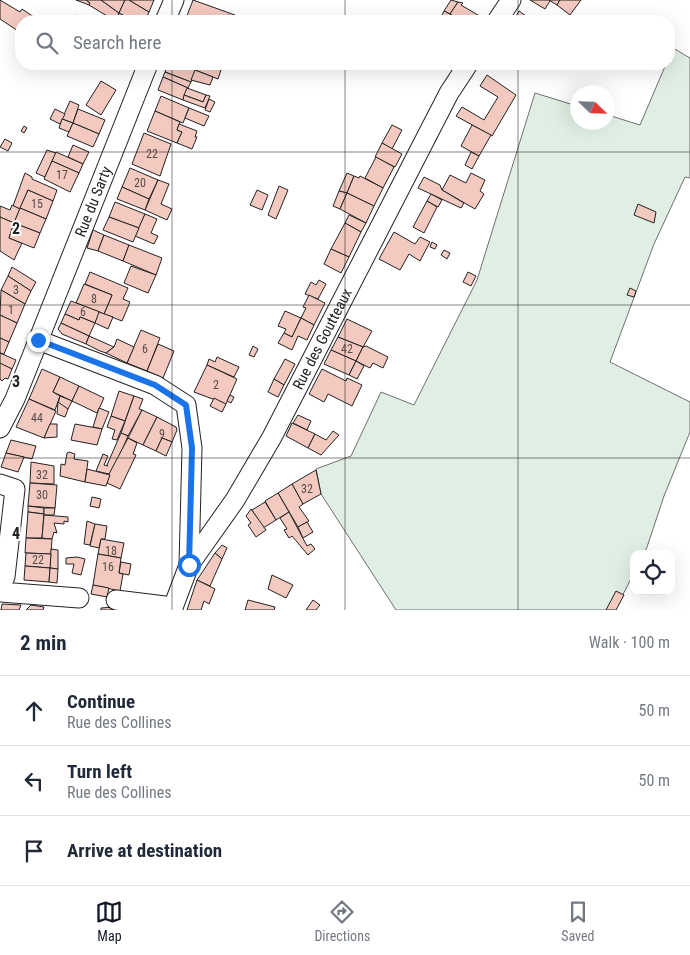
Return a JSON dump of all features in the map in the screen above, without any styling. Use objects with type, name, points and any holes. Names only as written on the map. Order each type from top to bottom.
[{"type":"street","points":[[168,15],[174,0]]},
{"type":"street","points":[[501,15],[511,0]]},
{"type":"street","name":"Rue du Sarty","points":[[0,428],[15,399],[146,70]]},
{"type":"street","name":"Rue des Goutteaux","points":[[173,609],[189,565],[235,500],[272,437],[449,93],[464,70]]},
{"type":"street","points":[[38,340],[155,385],[186,405],[192,448],[189,565]]},
{"type":"street","points":[[0,484],[15,489],[5,577],[0,581]]},
{"type":"street","points":[[0,592],[79,598]]},
{"type":"street","points":[[116,600],[173,609]]},
{"type":"green space","points":[[675,49],[690,58],[690,178],[685,177],[654,244],[610,362],[690,402],[690,432],[664,496],[646,550],[630,550],[630,581],[615,610],[396,610],[321,494],[316,469],[351,456],[381,392],[414,405],[477,280],[535,93],[570,104],[570,130],[615,130],[615,117],[640,125],[663,70],[675,70]]},
{"type":"building","points":[[0,0],[20,12],[22,9],[31,15],[15,15],[15,29],[0,19]]},
{"type":"building","points":[[76,0],[86,0],[90,3],[89,5]]},
{"type":"building","points":[[86,0],[101,0],[119,13],[118,15],[105,15],[89,5],[90,3]]},
{"type":"building","points":[[101,0],[125,0],[119,13]]},
{"type":"building","points":[[125,0],[129,0],[149,12],[148,15],[122,15],[119,13]]},
{"type":"building","points":[[129,0],[154,0],[149,12]]},
{"type":"building","points":[[193,0],[235,15],[228,15],[187,15]]},
{"type":"building","points":[[451,0],[458,2],[450,14],[444,11]]},
{"type":"building","points":[[530,0],[549,0],[550,1],[545,9]]},
{"type":"building","points":[[549,0],[560,0],[557,5]]},
{"type":"building","points":[[560,0],[581,0],[570,15],[557,5]]},
{"type":"building","points":[[458,2],[463,3],[461,5],[478,15],[452,15],[450,14]]},
{"type":"building","points":[[444,11],[452,15],[442,15]]},
{"type":"building","points":[[519,11],[525,15],[517,15]]},
{"type":"building","points":[[166,70],[196,70],[191,82],[165,72]]},
{"type":"building","points":[[195,70],[221,70],[218,79]]},
{"type":"building","points":[[195,70],[213,77],[210,85],[191,80]]},
{"type":"building","points":[[165,72],[191,82],[188,88],[163,77]]},
{"type":"building","points":[[487,75],[516,95],[492,136],[456,116],[462,107],[484,120],[498,97],[480,86]]},
{"type":"building","points":[[163,77],[188,88],[183,100],[158,90]]},
{"type":"building","points":[[101,81],[116,90],[101,115],[86,105]]},
{"type":"building","points":[[187,88],[206,95],[203,102],[184,95]]},
{"type":"building","points":[[184,95],[203,102],[206,95],[210,96],[205,108],[183,100]]},
{"type":"building","points":[[161,96],[189,108],[183,123],[155,111]]},
{"type":"building","points":[[209,99],[215,102],[210,112],[205,110]]},
{"type":"building","points":[[70,101],[79,105],[73,123],[62,119]]},
{"type":"building","points":[[189,108],[209,116],[204,126],[185,118]]},
{"type":"building","points":[[55,109],[65,114],[60,124],[50,119]]},
{"type":"building","points":[[78,109],[105,120],[99,134],[73,123]]},
{"type":"building","points":[[155,111],[180,122],[177,130],[182,132],[177,143],[147,131]]},
{"type":"building","points":[[62,119],[73,123],[69,132],[59,128]]},
{"type":"building","points":[[73,123],[99,134],[93,147],[67,136]]},
{"type":"building","points":[[179,124],[197,131],[195,137],[197,137],[192,149],[177,143],[182,132],[177,130]]},
{"type":"building","points":[[392,125],[402,130],[392,149],[382,143]]},
{"type":"building","points":[[472,125],[491,135],[479,156],[461,146]]},
{"type":"building","points":[[24,126],[27,128],[24,133],[21,131]]},
{"type":"building","points":[[144,133],[171,144],[160,176],[132,164]]},
{"type":"building","points":[[5,139],[12,143],[8,151],[0,147]]},
{"type":"building","points":[[382,143],[402,154],[395,167],[375,157]]},
{"type":"building","points":[[73,145],[89,152],[83,164],[68,157]]},
{"type":"building","points":[[47,150],[56,153],[45,177],[36,173]]},
{"type":"building","points":[[56,152],[83,164],[79,173],[52,161]]},
{"type":"building","points":[[471,152],[479,156],[472,169],[465,165]]},
{"type":"building","points":[[376,157],[394,167],[383,188],[365,178]]},
{"type":"building","points":[[52,161],[79,173],[70,192],[44,179]]},
{"type":"building","points":[[130,168],[158,180],[149,199],[122,187]]},
{"type":"building","points":[[25,173],[32,177],[32,179],[57,190],[53,201],[28,190],[20,209],[13,206]]},
{"type":"building","points":[[347,173],[354,176],[347,193],[339,191]]},
{"type":"building","points":[[471,173],[485,180],[480,191],[484,194],[475,209],[442,190],[450,175],[466,183]]},
{"type":"building","points":[[354,176],[359,178],[360,176],[383,188],[374,206],[347,193]]},
{"type":"building","points":[[424,177],[440,185],[442,190],[464,203],[461,208],[418,188]]},
{"type":"building","points":[[158,180],[169,184],[161,204],[172,209],[167,220],[145,210]]},
{"type":"building","points":[[279,186],[288,190],[276,219],[268,215]]},
{"type":"building","points":[[122,187],[149,199],[145,210],[117,199]]},
{"type":"building","points":[[28,190],[53,201],[46,219],[20,208]]},
{"type":"building","points":[[257,190],[268,195],[262,210],[250,205]]},
{"type":"building","points":[[339,191],[347,193],[340,209],[333,206]]},
{"type":"building","points":[[347,193],[374,206],[366,223],[340,209]]},
{"type":"building","points":[[431,194],[442,200],[438,207],[427,201]]},
{"type":"building","points":[[427,201],[437,207],[424,233],[413,227]]},
{"type":"building","points":[[115,202],[145,214],[139,228],[109,217]]},
{"type":"building","points":[[638,204],[656,212],[654,223],[634,215]]},
{"type":"building","points":[[12,205],[20,209],[14,223],[0,217],[0,206],[10,210]]},
{"type":"building","points":[[20,208],[46,219],[40,233],[14,223]]},
{"type":"building","points":[[145,214],[157,219],[151,233],[158,236],[154,244],[135,236]]},
{"type":"building","points":[[349,215],[366,223],[361,232],[345,223]]},
{"type":"building","points":[[0,217],[14,223],[9,238],[22,243],[14,260],[0,251]]},
{"type":"building","points":[[109,217],[139,228],[133,242],[103,230]]},
{"type":"building","points":[[14,223],[40,233],[34,248],[9,238]]},
{"type":"building","points":[[345,223],[361,232],[349,257],[331,249]]},
{"type":"building","points":[[93,230],[104,235],[98,251],[87,248]]},
{"type":"building","points":[[394,232],[415,244],[420,237],[430,242],[420,261],[409,254],[400,270],[379,259]]},
{"type":"building","points":[[104,235],[129,245],[123,261],[98,251]]},
{"type":"building","points":[[432,242],[437,245],[435,249],[430,247]]},
{"type":"building","points":[[129,245],[162,258],[156,275],[123,261]]},
{"type":"building","points":[[331,249],[349,257],[341,273],[324,264]]},
{"type":"building","points":[[444,250],[450,253],[447,259],[441,255]]},
{"type":"building","points":[[131,266],[156,275],[148,293],[124,283]]},
{"type":"building","points":[[12,267],[36,282],[31,291],[8,276]]},
{"type":"building","points":[[90,272],[128,288],[123,299],[130,302],[122,321],[104,314],[112,295],[85,284]]},
{"type":"building","points":[[468,272],[476,276],[471,286],[463,282]]},
{"type":"building","points":[[8,276],[31,291],[25,304],[1,290]]},
{"type":"building","points":[[319,280],[326,284],[318,299],[305,294],[311,282],[316,285]]},
{"type":"building","points":[[84,284],[112,295],[104,314],[76,303]]},
{"type":"building","points":[[630,288],[636,291],[634,297],[627,295]]},
{"type":"building","points":[[1,290],[25,304],[17,323],[0,315]]},
{"type":"building","points":[[309,295],[325,303],[314,325],[301,318],[306,308],[303,307]]},
{"type":"building","points":[[71,301],[100,312],[95,323],[80,317],[79,320],[65,314]]},
{"type":"building","points":[[285,311],[301,318],[292,337],[284,333],[286,329],[278,326]]},
{"type":"building","points":[[99,312],[113,317],[108,329],[95,323]]},
{"type":"building","points":[[65,314],[79,320],[80,317],[95,323],[89,336],[61,323]]},
{"type":"building","points":[[0,315],[17,323],[9,342],[0,338]]},
{"type":"building","points":[[301,318],[314,325],[307,340],[298,336],[292,350],[278,343],[284,333],[292,337]]},
{"type":"building","points":[[347,319],[372,331],[363,347],[338,337]]},
{"type":"building","points":[[61,323],[89,336],[86,344],[62,334],[58,329]]},
{"type":"building","points":[[141,330],[160,338],[147,371],[127,363]]},
{"type":"building","points":[[89,336],[114,347],[106,353],[100,351],[86,344]]},
{"type":"building","points":[[338,337],[363,347],[356,361],[331,350]]},
{"type":"building","points":[[0,338],[9,342],[4,354],[0,353]]},
{"type":"building","points":[[117,339],[134,347],[127,363],[106,353],[114,347]]},
{"type":"building","points":[[158,344],[174,351],[163,378],[147,371]]},
{"type":"building","points":[[253,346],[258,349],[254,357],[249,355]]},
{"type":"building","points":[[366,346],[388,357],[383,368],[373,363],[370,368],[356,361],[363,347]]},
{"type":"building","points":[[331,350],[356,361],[349,375],[324,364]]},
{"type":"building","points":[[0,353],[16,360],[12,369],[0,364]]},
{"type":"building","points":[[217,357],[239,367],[234,377],[207,365],[209,359],[215,362]]},
{"type":"building","points":[[285,359],[295,364],[284,385],[274,379]]},
{"type":"building","points":[[356,361],[364,366],[357,379],[349,375]]},
{"type":"building","points":[[0,363],[12,369],[8,379],[5,378],[2,381],[0,379]]},
{"type":"building","points":[[207,365],[237,379],[226,404],[194,392]]},
{"type":"building","points":[[42,369],[60,377],[53,392],[60,396],[55,410],[29,399]]},
{"type":"building","points":[[322,369],[346,381],[347,378],[362,385],[352,406],[328,394],[324,402],[309,394]]},
{"type":"building","points":[[60,377],[79,386],[72,401],[53,392]]},
{"type":"building","points":[[274,379],[284,385],[278,397],[268,392]]},
{"type":"building","points":[[79,386],[104,398],[97,413],[72,401]]},
{"type":"building","points":[[119,391],[134,396],[125,421],[111,416]]},
{"type":"building","points":[[230,395],[234,397],[231,403],[227,401]]},
{"type":"building","points":[[60,396],[72,401],[68,409],[58,404]]},
{"type":"building","points":[[134,396],[143,399],[139,409],[142,410],[128,436],[121,433]]},
{"type":"building","points":[[214,398],[226,404],[222,412],[210,406]]},
{"type":"building","points":[[29,399],[56,411],[44,438],[16,427]]},
{"type":"building","points":[[58,402],[68,409],[65,417],[57,414]]},
{"type":"building","points":[[99,408],[109,412],[102,429],[93,427]]},
{"type":"building","points":[[142,410],[157,417],[143,445],[128,438]]},
{"type":"building","points":[[298,415],[311,421],[307,430],[293,423]]},
{"type":"building","points":[[111,416],[125,421],[117,440],[112,439],[115,430],[107,427]]},
{"type":"building","points":[[157,417],[176,427],[177,430],[172,442],[162,438],[156,451],[143,445]]},
{"type":"building","points":[[292,423],[315,434],[308,448],[286,436]]},
{"type":"building","points":[[50,424],[57,424],[57,437],[44,438]]},
{"type":"building","points":[[75,424],[102,429],[97,445],[71,440]]},
{"type":"building","points":[[333,431],[339,435],[321,455],[308,448],[315,434],[326,440]]},
{"type":"building","points":[[121,433],[128,436],[113,471],[109,474],[96,471],[103,454],[108,456],[104,465],[108,466]]},
{"type":"building","points":[[128,438],[137,443],[133,454],[136,455],[120,489],[107,483],[109,474]]},
{"type":"building","points":[[162,438],[172,442],[166,456],[156,451]]},
{"type":"building","points":[[11,440],[36,446],[32,459],[6,453]]},
{"type":"building","points":[[6,453],[24,457],[18,472],[1,467]]},
{"type":"building","points":[[67,453],[75,454],[74,459],[88,461],[85,482],[60,476],[61,464],[65,465]]},
{"type":"building","points":[[31,462],[54,466],[54,484],[30,483]]},
{"type":"building","points":[[87,469],[110,475],[106,486],[85,482]]},
{"type":"building","points":[[316,470],[321,494],[303,504],[292,484]]},
{"type":"building","points":[[30,483],[57,485],[55,508],[28,506]]},
{"type":"building","points":[[292,484],[303,504],[299,507],[309,521],[298,527],[278,493]]},
{"type":"building","points":[[278,493],[289,512],[276,520],[265,501]]},
{"type":"building","points":[[92,497],[101,499],[99,508],[90,506]]},
{"type":"building","points":[[265,502],[276,520],[263,528],[252,510]]},
{"type":"building","points":[[28,506],[44,508],[44,514],[28,512]]},
{"type":"building","points":[[44,508],[55,508],[54,515],[44,515]]},
{"type":"building","points":[[251,509],[266,530],[256,537],[248,525],[251,523],[246,516]]},
{"type":"building","points":[[28,512],[44,514],[42,538],[26,538]]},
{"type":"building","points":[[289,512],[307,546],[311,544],[315,549],[308,555],[292,536],[289,538],[284,530],[287,529],[280,518]]},
{"type":"building","points":[[44,515],[68,517],[68,522],[64,521],[64,524],[54,523],[57,533],[54,532],[52,539],[42,538]]},
{"type":"building","points":[[87,521],[95,524],[90,545],[84,544]]},
{"type":"building","points":[[307,522],[313,532],[303,538],[298,527]]},
{"type":"building","points":[[95,524],[107,526],[105,539],[101,539],[99,548],[90,546]]},
{"type":"building","points":[[26,538],[52,539],[51,554],[25,553]]},
{"type":"building","points":[[101,539],[124,543],[121,558],[98,554]]},
{"type":"building","points":[[222,545],[227,548],[222,559],[215,553]]},
{"type":"building","points":[[51,549],[58,550],[58,569],[50,568]]},
{"type":"building","points":[[26,553],[51,554],[50,568],[25,566]]},
{"type":"building","points":[[215,553],[222,559],[210,586],[197,580]]},
{"type":"building","points":[[98,554],[121,558],[119,573],[123,574],[120,591],[93,585]]},
{"type":"building","points":[[77,557],[85,559],[81,575],[72,573],[74,564],[66,564],[66,558]]},
{"type":"building","points":[[121,562],[131,564],[129,575],[119,573]]},
{"type":"building","points":[[25,566],[50,568],[49,582],[24,580]]},
{"type":"building","points":[[50,568],[58,569],[57,583],[49,582]]},
{"type":"building","points":[[272,575],[293,585],[286,598],[268,589]]},
{"type":"building","points":[[197,580],[215,589],[209,604],[204,601],[201,610],[187,610]]},
{"type":"building","points":[[93,585],[109,588],[107,597],[91,594]]},
{"type":"building","points":[[616,591],[624,595],[616,610],[606,610]]},
{"type":"building","points":[[248,600],[275,607],[274,610],[245,610]]},
{"type":"building","points":[[313,600],[320,605],[316,610],[306,610]]},
{"type":"building","points":[[2,604],[21,605],[19,610],[1,610]]},
{"type":"building","points":[[31,605],[44,607],[43,610],[26,610]]},
{"type":"building","points":[[115,607],[115,610],[101,610],[101,608]]},
{"type":"route","points":[[38,340],[155,385],[186,405],[192,448],[189,565]]}]
